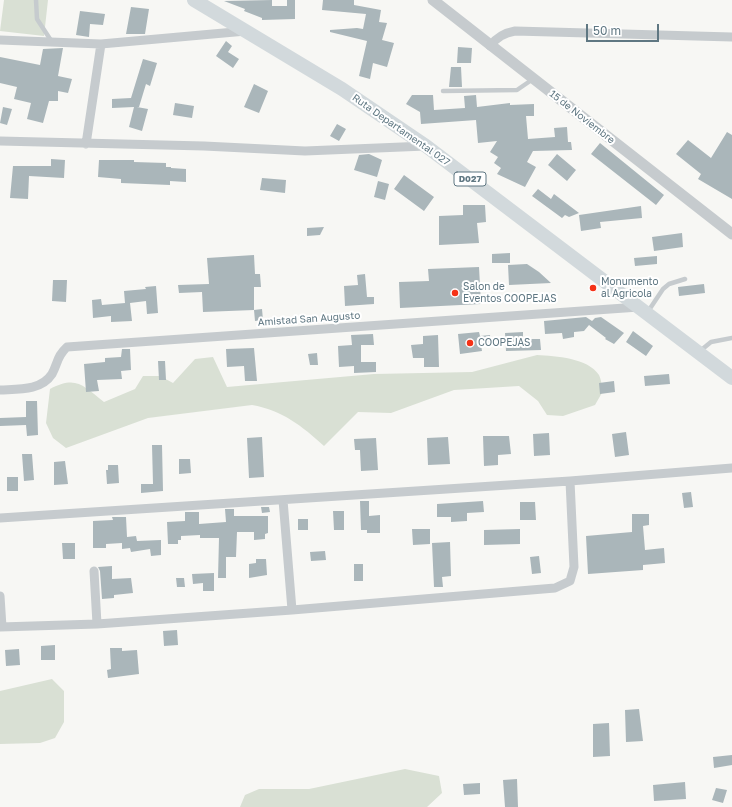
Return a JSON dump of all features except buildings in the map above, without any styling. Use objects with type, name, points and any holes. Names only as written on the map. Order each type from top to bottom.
[{"type":"main road","name":"Ruta Departamental 027","points":[[194,0],[342,89],[426,146],[732,378]]},
{"type":"street","name":"15 de Noviembre","points":[[433,0],[732,234]]},
{"type":"street","points":[[0,40],[101,44],[247,31]]},
{"type":"street","points":[[490,46],[496,38],[515,31],[732,37]]},
{"type":"street","points":[[86,144],[101,44]]},
{"type":"street","points":[[0,141],[204,146],[305,151],[426,146]]},
{"type":"street","name":"Amistad San Augusto","points":[[0,390],[32,388],[43,383],[52,374],[60,353],[67,347],[644,310]]},
{"type":"street","points":[[0,518],[570,481],[732,468]]},
{"type":"street","points":[[0,596],[1,627],[97,624],[292,610],[555,588],[570,581],[574,567],[570,481]]},
{"type":"street","points":[[283,500],[292,610]]},
{"type":"street","points":[[94,571],[97,624]]},
{"type":"lane","points":[[36,0],[37,19],[52,42]]},
{"type":"lane","points":[[443,92],[517,90],[533,79]]},
{"type":"lane","points":[[644,310],[669,284],[685,279]]},
{"type":"lane","points":[[699,352],[711,342],[732,338]]},
{"type":"shaded area","points":[[4,0],[48,0],[44,36],[0,31]]},
{"type":"shaded area","points":[[537,355],[553,356],[580,361],[594,369],[600,377],[603,391],[595,405],[563,416],[547,415],[538,401],[519,386],[454,390],[391,413],[358,412],[324,446],[291,420],[263,407],[252,405],[148,418],[66,448],[53,438],[46,423],[50,389],[59,385],[67,383],[79,384],[104,402],[135,389],[143,376],[160,376],[173,383],[195,359],[213,357],[227,387],[374,374],[472,372]]},
{"type":"shaded area","points":[[52,679],[64,691],[64,722],[55,738],[40,743],[0,744],[0,691]]},
{"type":"shaded area","points":[[405,769],[439,776],[442,793],[427,807],[240,807],[245,795],[259,789],[309,789]]},
{"type":"place","name":"Monumento al Agricola","points":[[593,288]]},
{"type":"place","name":"Salon de Eventos COOPEJAS","points":[[455,293]]},
{"type":"place","name":"COOPEJAS","points":[[470,343]]}]
